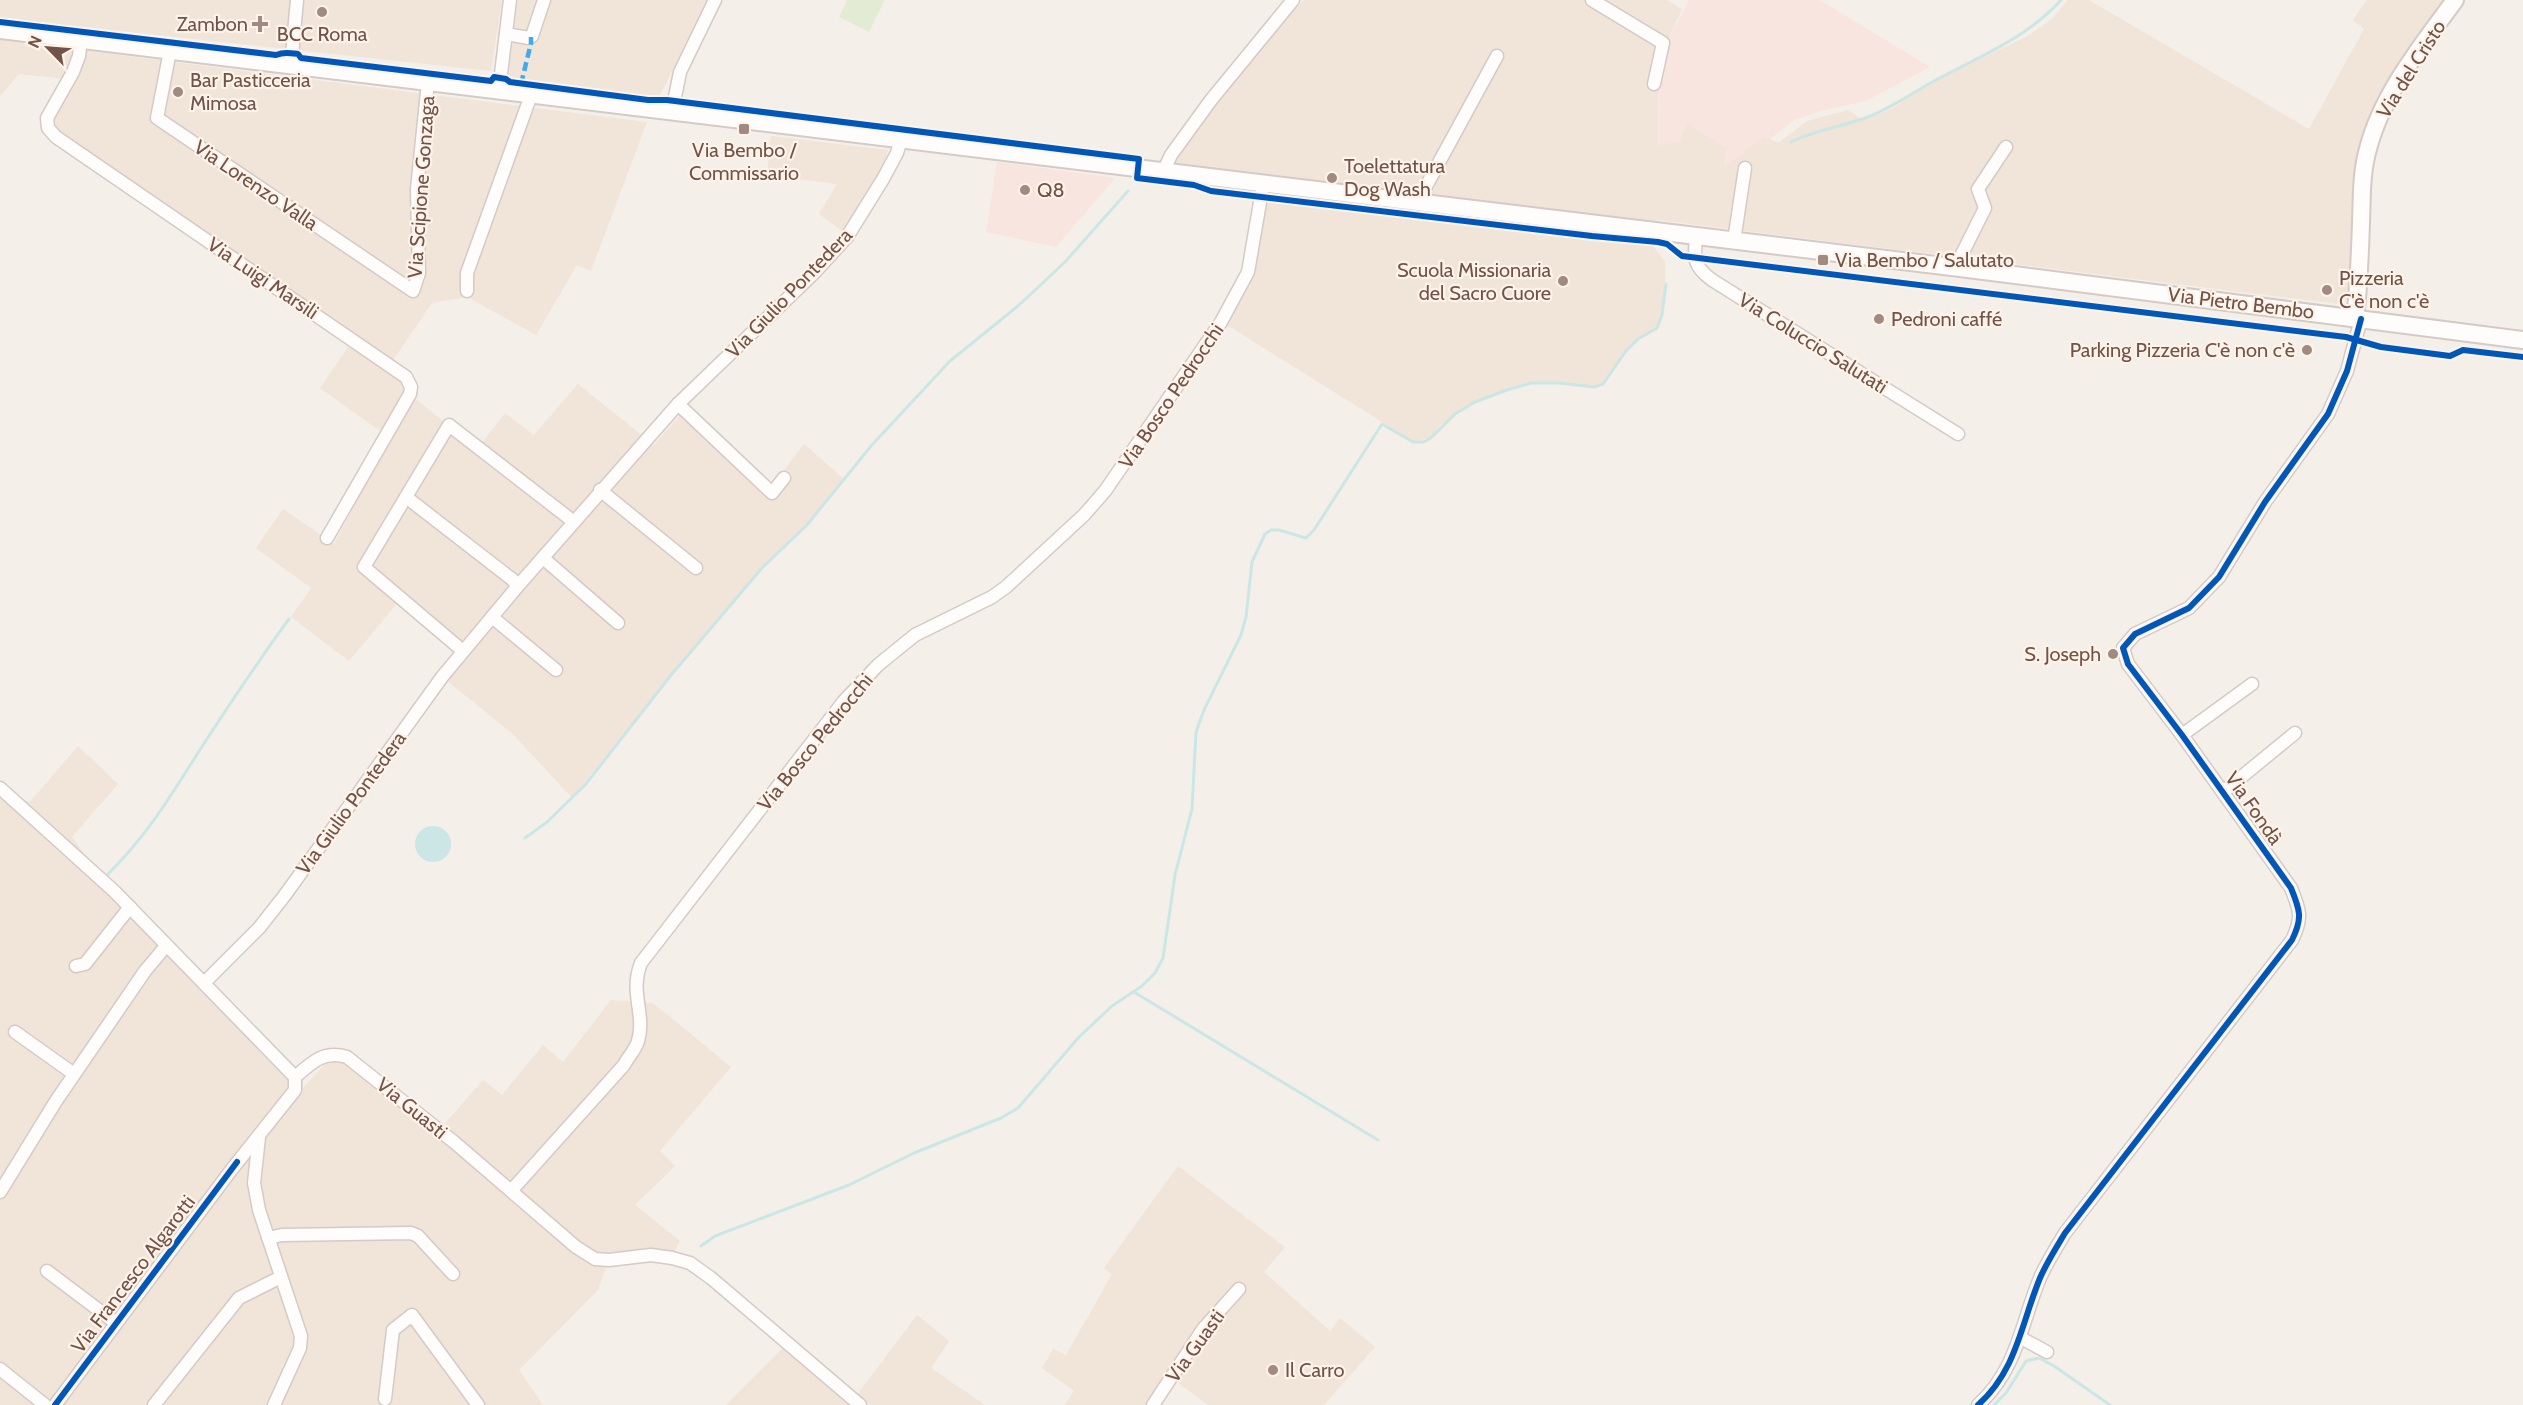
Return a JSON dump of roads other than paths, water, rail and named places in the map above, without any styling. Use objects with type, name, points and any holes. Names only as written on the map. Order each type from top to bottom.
[{"type":"main road","name":"Via del Cristo","points":[[2358,318],[2363,178],[2367,150],[2390,97],[2425,40],[2455,0]]},
{"type":"main road","name":"Via Pietro Bembo","points":[[0,30],[1959,268],[2523,340]]},
{"type":"street","points":[[291,66],[297,0]]},
{"type":"street","points":[[499,90],[510,0]]},
{"type":"street","points":[[506,34],[529,38],[532,36],[544,0]]},
{"type":"street","points":[[672,112],[680,72],[715,0]]},
{"type":"street","points":[[1163,172],[1171,155],[1199,116],[1293,0]]},
{"type":"street","points":[[1592,0],[1663,43],[1654,84]]},
{"type":"street","name":"Via Luigi Marsili","points":[[81,40],[79,56],[73,72],[47,118],[48,128],[56,137],[406,377],[411,387],[410,394],[327,538]]},
{"type":"street","name":"Via Lorenzo Valla","points":[[170,51],[157,118],[413,291]]},
{"type":"street","points":[[1422,203],[1424,190],[1497,56]]},
{"type":"street","name":"Via Scipione Gonzaga","points":[[413,291],[419,273],[417,189],[428,82]]},
{"type":"street","points":[[467,291],[467,273],[531,94]]},
{"type":"street","name":"Via Giulio Pontedera","points":[[204,983],[259,928],[285,896],[463,651],[600,490],[678,404],[815,272],[847,237],[884,179],[901,139]]},
{"type":"street","points":[[1959,268],[1961,256],[1985,208],[1978,189],[2006,147]]},
{"type":"street","points":[[1734,241],[1745,168]]},
{"type":"street","name":"Via Bosco Pedrocchi","points":[[511,1191],[624,1065],[638,1042],[641,1024],[635,978],[641,963],[844,701],[878,664],[915,635],[992,597],[1006,587],[1084,515],[1105,491],[1238,294],[1248,272],[1263,185]]},
{"type":"street","name":"Via Coluccio Salutati","points":[[1696,236],[1694,257],[1700,271],[1958,434]]},
{"type":"street","name":"Via Fondà","points":[[2021,1338],[2040,1278],[2065,1233],[2292,940],[2300,924],[2299,907],[2291,888],[2182,735],[2128,664],[2123,648],[2134,634],[2189,608],[2219,577],[2265,502],[2328,414],[2346,371],[2358,318]]},
{"type":"street","points":[[678,404],[772,493],[784,478]]},
{"type":"street","points":[[463,651],[364,567],[449,425],[574,522]]},
{"type":"street","points":[[600,490],[696,568]]},
{"type":"street","points":[[406,497],[513,580],[517,587]]},
{"type":"street","points":[[543,558],[618,622]]},
{"type":"street","points":[[492,617],[556,670]]},
{"type":"street","points":[[2182,735],[2252,684]]},
{"type":"street","name":"Via Fondà","points":[[2223,792],[2295,733]]},
{"type":"street","points":[[0,788],[130,907],[295,1077]]},
{"type":"street","points":[[76,966],[86,964],[130,907]]},
{"type":"street","points":[[0,1191],[74,1074],[145,971],[166,946]]},
{"type":"street","points":[[15,1032],[74,1074]]},
{"type":"street","name":"Via Guasti","points":[[295,1077],[322,1056],[337,1054],[347,1057],[576,1246],[595,1259],[609,1260],[651,1255],[690,1263],[711,1278],[860,1405]]},
{"type":"street","name":"Via Francesco Algarotti","points":[[55,1405],[237,1162],[295,1090],[295,1077]]},
{"type":"street","points":[[259,1136],[254,1183],[259,1210],[301,1342],[274,1405]]},
{"type":"street","points":[[268,1238],[282,1235],[411,1233],[418,1236],[453,1274]]},
{"type":"street","name":"Via Francesco Algarotti","points":[[47,1271],[116,1323]]},
{"type":"street","points":[[154,1405],[239,1298],[281,1277]]},
{"type":"street","name":"Via Guasti","points":[[1153,1405],[1203,1329],[1239,1289]]},
{"type":"street","points":[[385,1399],[393,1330],[412,1315],[478,1405]]},
{"type":"street","points":[[1977,1405],[1995,1386],[2021,1338],[2047,1352]]},
{"type":"street","points":[[0,1369],[45,1405]]},
{"type":"water","points":[[433,826],[446,831],[451,844],[446,857],[433,862],[420,857],[415,844],[420,831]]},
{"type":"waterway","points":[[1791,142],[1809,134],[1865,118],[1891,106],[2017,36],[2048,13],[2061,0]]},
{"type":"waterway","points":[[525,838],[547,822],[585,785],[672,674],[762,568],[807,525],[871,446],[950,361],[1018,306],[1065,262],[1128,191]]},
{"type":"waterway","points":[[701,1246],[715,1236],[849,1185],[914,1153],[1001,1118],[1018,1108],[1079,1037],[1112,1006],[1142,986],[1155,973],[1163,958],[1175,875],[1192,809],[1196,732],[1204,710],[1241,635],[1246,617],[1252,562],[1265,534],[1271,530],[1279,530],[1306,538],[1314,530],[1382,424],[1413,442],[1424,442],[1455,414],[1475,402],[1507,390],[1531,383],[1594,387],[1603,384],[1626,351],[1638,339],[1657,328],[1662,315],[1666,284]]},
{"type":"waterway","points":[[108,874],[136,844],[159,812],[289,619]]},
{"type":"waterway","points":[[1134,992],[1378,1140]]},
{"type":"waterway","points":[[1994,1405],[2006,1393],[2026,1361],[2039,1358],[2110,1405]]},
{"type":"place","name":"BCC Roma","points":[[322,12]]},
{"type":"place","name":"Zambon","points":[[260,24]]},
{"type":"place","name":"Bar Pasticceria Mimosa","points":[[178,92]]},
{"type":"place","name":"Via Bembo / Commissario","points":[[744,129]]},
{"type":"place","name":"Toelettatura Dog Wash","points":[[1332,178]]},
{"type":"place","name":"Q8","points":[[1025,190]]},
{"type":"place","name":"Via Bembo / Salutato","points":[[1823,260]]},
{"type":"place","name":"Scuola Missionaria del Sacro Cuore","points":[[1563,281]]},
{"type":"place","name":"Pizzeria C'è non c'è","points":[[2327,290]]},
{"type":"place","name":"Pedroni caffé","points":[[1879,319]]},
{"type":"place","name":"Parking Pizzeria C'è non c'è","points":[[2307,350]]},
{"type":"place","name":"S. Joseph","points":[[2113,654]]},
{"type":"place","name":"Il Carro","points":[[1273,1370]]}]
